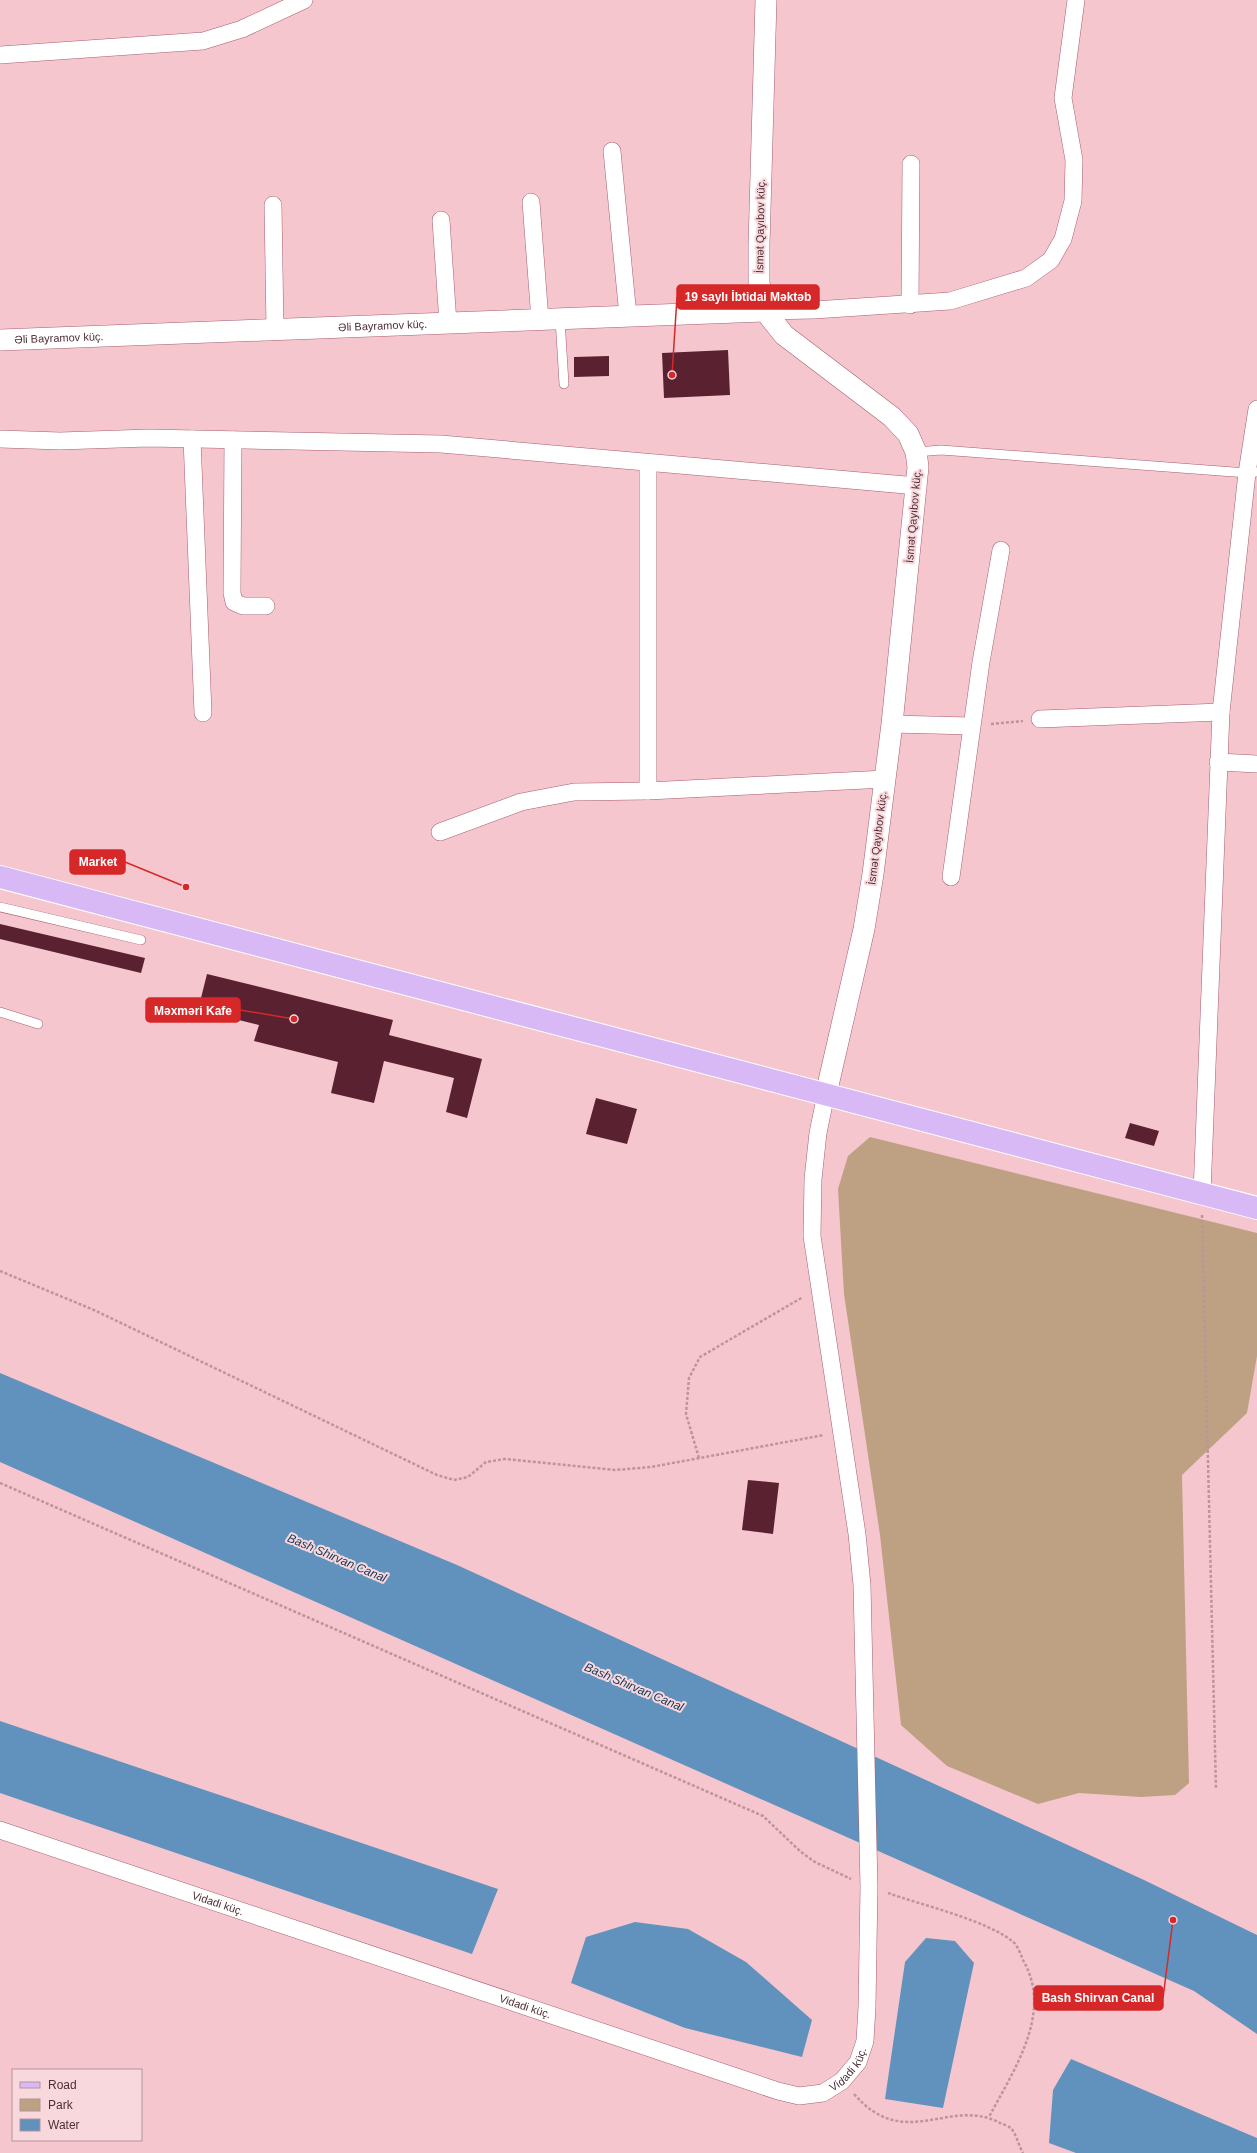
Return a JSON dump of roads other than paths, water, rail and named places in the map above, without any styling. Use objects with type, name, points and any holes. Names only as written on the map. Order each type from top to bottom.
[{"type":"main road","points":[[0,878],[1257,1208]]},
{"type":"street","points":[[0,55],[203,41],[242,29],[304,0]]},
{"type":"street","name":"İsmət Qayıbov küç.","points":[[766,0],[759,245],[759,283],[765,311],[784,335],[892,417],[908,434],[916,452],[917,486],[892,724],[873,874],[864,929],[826,1094]]},
{"type":"street","points":[[765,311],[910,305],[950,301],[1026,278],[1051,260],[1063,239],[1073,201],[1074,160],[1062,98],[1076,0]]},
{"type":"street","points":[[612,151],[628,316]]},
{"type":"street","points":[[910,305],[911,164]]},
{"type":"street","points":[[531,202],[540,320]]},
{"type":"street","points":[[273,205],[275,329]]},
{"type":"street","points":[[441,220],[448,323]]},
{"type":"street","name":"Əli Bayramov küç.","points":[[0,340],[765,311]]},
{"type":"street","points":[[1202,1193],[1221,712],[1252,472],[1257,409]]},
{"type":"street","points":[[0,439],[60,441],[150,438],[441,444],[648,464],[917,486]]},
{"type":"street","points":[[192,439],[203,713]]},
{"type":"street","points":[[233,440],[232,593],[234,602],[243,606],[266,606]]},
{"type":"street","points":[[648,464],[648,791]]},
{"type":"street","points":[[951,877],[971,726],[1001,550]]},
{"type":"street","points":[[1040,719],[1221,712]]},
{"type":"street","points":[[892,724],[971,726]]},
{"type":"street","points":[[1218,762],[1257,764]]},
{"type":"street","points":[[440,832],[521,802],[574,792],[648,791],[885,779]]},
{"type":"street","name":"Vidadi küç.","points":[[0,1830],[778,2091],[799,2096],[823,2093],[842,2081],[858,2062],[864,2041],[869,1868],[862,1585],[857,1534],[818,1287],[812,1236],[813,1179],[818,1133],[826,1094]]},
{"type":"lane","points":[[560,319],[564,384]]},
{"type":"lane","points":[[916,452],[941,450],[964,451],[1252,472]]},
{"type":"lane","points":[[0,907],[141,940]]},
{"type":"lane","points":[[0,1012],[38,1024]]},
{"type":"water","points":[[0,1373],[457,1565],[1144,1880],[1257,1935],[1257,2034],[1194,1991],[0,1462]]},
{"type":"water","points":[[0,1721],[498,1889],[472,1954],[0,1793]]},
{"type":"water","points":[[635,1922],[688,1929],[746,1962],[812,2020],[802,2057],[685,2028],[571,1983],[586,1937]]},
{"type":"water","points":[[926,1938],[955,1941],[974,1963],[943,2108],[885,2099],[905,1962]]},
{"type":"water","points":[[1071,2059],[1257,2138],[1257,2153],[1076,2153],[1049,2143],[1053,2090]]},
{"type":"place","name":"19 saylı İbtidai Məktəb","points":[[672,375]]},
{"type":"place","name":"Market","points":[[186,887]]},
{"type":"place","name":"Məxməri Kafe","points":[[294,1019]]},
{"type":"place","name":"Bash Shirvan Canal","points":[[1173,1920]]}]
